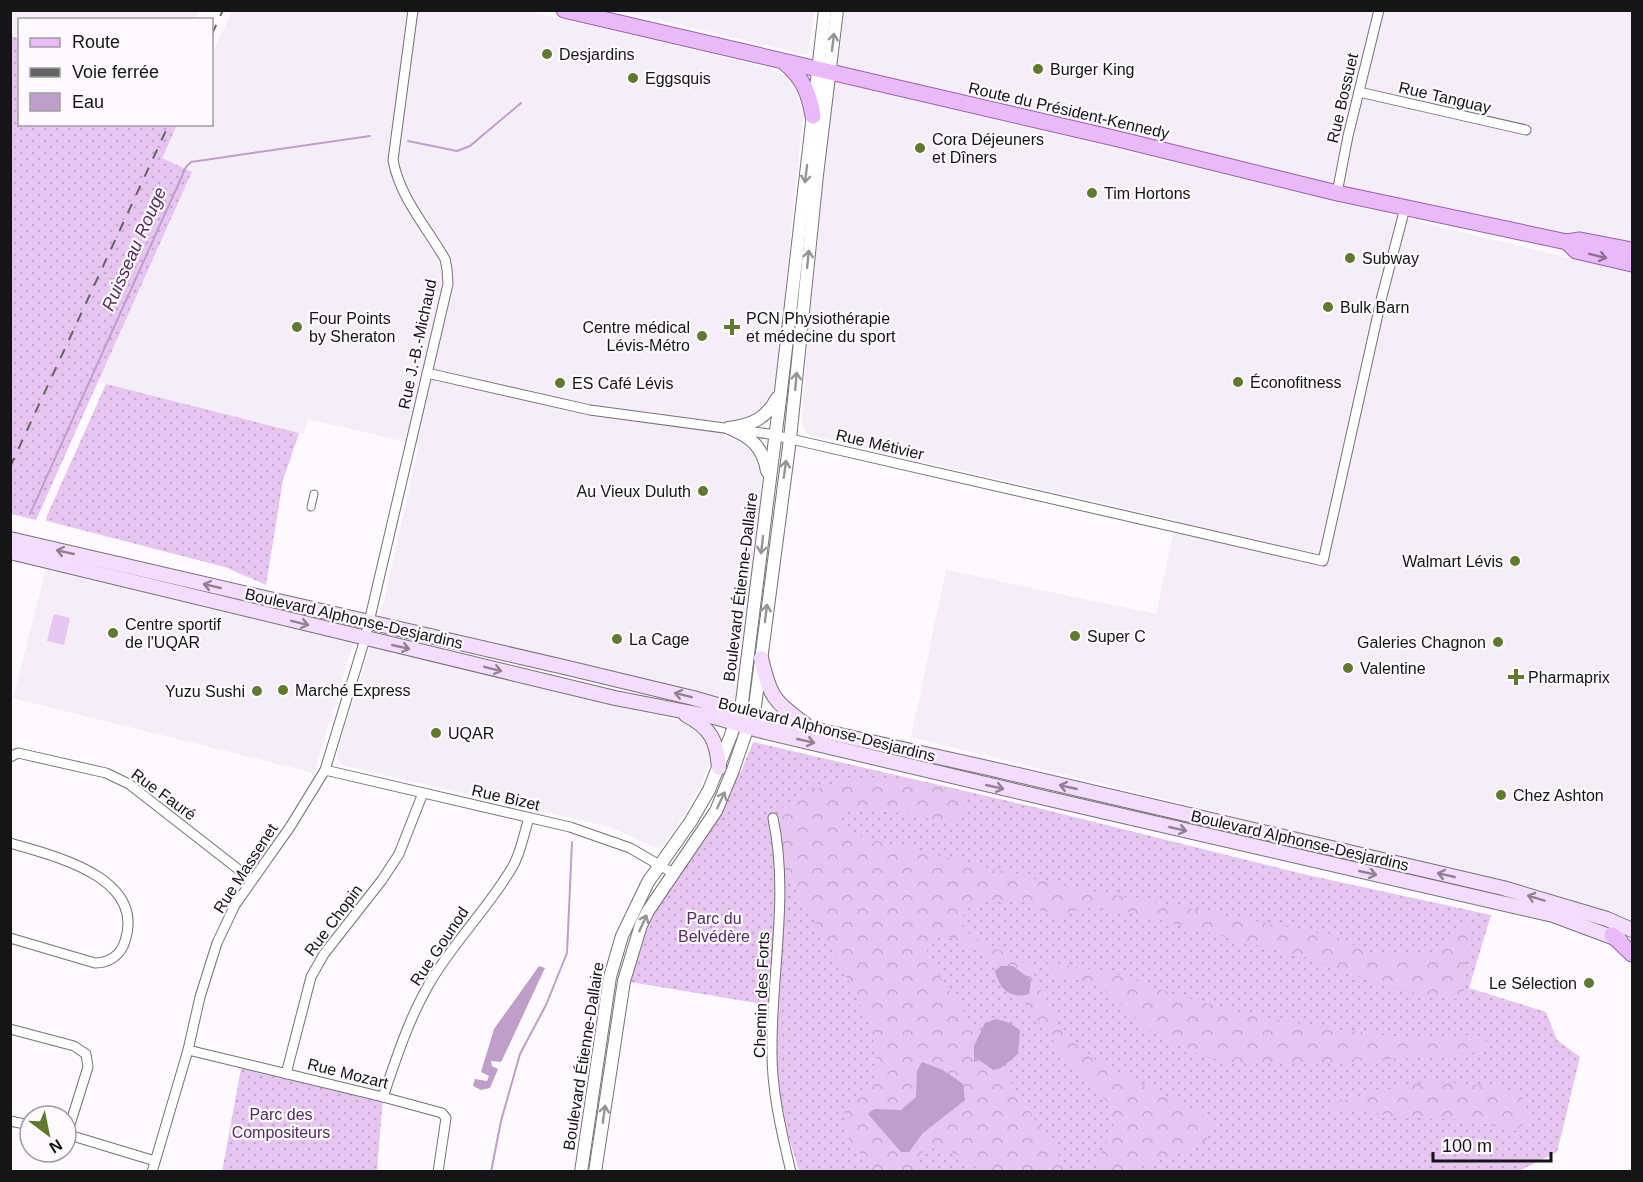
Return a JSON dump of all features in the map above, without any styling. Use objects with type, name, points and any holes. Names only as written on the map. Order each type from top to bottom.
[{"type":"main road","name":"Route du Président-Kennedy","points":[[564,10],[1118,139],[1337,193],[1567,242],[1580,240],[1632,250]]},
{"type":"main road","points":[[785,63],[804,83],[810,97],[813,116]]},
{"type":"main road","name":"Route du Président-Kennedy","points":[[1567,242],[1576,251],[1632,264]]},
{"type":"main road","name":"Boulevard Alphonse-Desjardins","points":[[10,539],[585,672],[744,719],[1056,801],[1553,915],[1612,935],[1632,946]]},
{"type":"main road","name":"Boulevard Alphonse-Desjardins","points":[[10,552],[615,698],[679,711],[811,729],[1503,888],[1607,919],[1632,930]]},
{"type":"main road","points":[[761,658],[772,696],[781,706],[811,729]]},
{"type":"main road","points":[[679,711],[702,725],[712,738],[718,752],[719,768]]},
{"type":"main road","points":[[1612,935],[1632,954]]},
{"type":"street","name":"Rue J.-B.-Michaud","points":[[369,623],[448,284],[447,269],[437,246],[402,191],[393,160],[413,10]]},
{"type":"street","name":"Boulevard Étienne-Dallaire","points":[[595,1172],[624,976],[641,925],[665,884],[716,811],[728,784],[761,658],[790,439],[814,197],[824,72],[825,10]]},
{"type":"street","name":"Boulevard Étienne-Dallaire","points":[[581,1172],[613,964],[632,914],[648,882],[691,821],[744,719],[813,116],[837,10]]},
{"type":"street","name":"Rue Bossuet","points":[[1337,193],[1379,10]]},
{"type":"street","name":"Rue Tanguay","points":[[1359,92],[1526,130]]},
{"type":"street","name":"Rue Métivier","points":[[427,373],[590,410],[775,435],[1323,561],[1382,296],[1405,208]]},
{"type":"street","points":[[729,428],[745,426],[761,418],[774,404],[781,391]]},
{"type":"street","points":[[729,428],[750,437],[760,448],[766,464],[769,487]]},
{"type":"street","points":[[311,507],[314,494]]},
{"type":"street","name":"Rue Massenet","points":[[152,1172],[217,943],[236,904],[290,827],[325,770],[369,623]]},
{"type":"street","name":"Rue Fauré","points":[[10,757],[18,753],[106,774],[129,784],[252,879]]},
{"type":"street","name":"Rue Bizet","points":[[325,770],[570,827],[620,844],[673,873]]},
{"type":"street","name":"Rue Chopin","points":[[286,1074],[311,976],[324,954],[382,880],[399,854],[423,793]]},
{"type":"street","name":"Rue Gounod","points":[[383,1097],[408,1026],[428,986],[459,939],[499,888],[515,863],[529,818]]},
{"type":"street","name":"Chemin des Forts","points":[[772,818],[779,847],[780,899],[772,1047],[777,1112],[791,1172]]},
{"type":"street","points":[[10,843],[71,861],[87,870],[112,888],[122,899],[127,910],[129,924],[125,943],[120,952],[104,963],[95,963],[10,938]]},
{"type":"street","points":[[10,1029],[74,1046],[86,1054],[88,1067],[76,1104]]},
{"type":"street","name":"Rue Mozart","points":[[188,1050],[442,1113],[446,1118],[438,1172]]},
{"type":"street","points":[[78,1138],[155,1161]]},
{"type":"shaded area","points":[[814,10],[808,55],[620,11]]},
{"type":"shaded area","points":[[10,11],[200,11],[195,18],[18,18],[18,38],[11,36]]},
{"type":"shaded area","points":[[232,11],[528,11],[769,68],[785,76],[795,91],[803,115],[775,388],[764,408],[752,417],[724,425],[723,435],[738,441],[751,452],[757,461],[762,480],[737,702],[380,619],[419,445],[308,419],[304,434],[97,382],[192,173],[161,158],[177,126],[213,126],[213,52]]},
{"type":"shaded area","points":[[842,11],[1632,11],[1632,247],[1406,203],[834,68]]},
{"type":"shaded area","points":[[834,81],[1632,273],[1632,919],[1493,880],[911,737],[946,570],[1156,614],[1176,520],[809,435],[804,429],[802,422],[807,345]]},
{"type":"shaded area","points":[[46,568],[354,641],[314,773],[13,698]]},
{"type":"shaded area","points":[[371,644],[467,670],[689,723],[697,728],[706,740],[711,751],[710,762],[700,787],[686,812],[662,847],[657,848],[610,827],[346,766],[341,764],[337,757],[338,751]]},
{"type":"green space","points":[[11,36],[18,38],[18,126],[177,126],[162,158],[192,172],[36,520],[11,514]]},
{"type":"green space","points":[[106,384],[299,433],[283,480],[266,585],[225,567],[47,521],[46,518]]},
{"type":"green space","points":[[54,614],[70,618],[64,645],[47,641]]},
{"type":"green space","name":"Parc du Belvédère","points":[[753,742],[1034,807],[1303,874],[1491,915],[1469,988],[1546,1012],[1557,1040],[1580,1057],[1557,1152],[1519,1171],[799,1171],[781,1112],[772,1047],[774,1006],[624,981],[628,963],[673,873],[733,770],[741,772]]},
{"type":"green space","points":[[871,778],[920,781],[966,795],[963,814],[945,823],[913,814],[846,809],[839,817],[842,827],[850,834],[1055,884],[1335,936],[1371,954],[1414,955],[1441,950],[1467,925],[1472,936],[1466,959],[1463,1000],[1415,993],[1368,980],[1305,957],[1128,912],[1084,907],[1058,917],[1021,901],[979,902],[964,911],[962,924],[971,936],[1030,966],[1061,1031],[1098,1062],[1219,1123],[1202,1145],[1124,1171],[1099,1171],[1098,1159],[1114,1129],[1109,1104],[1061,1051],[1020,997],[1029,994],[1013,966],[1001,966],[982,950],[968,949],[951,937],[928,933],[927,957],[979,1035],[974,1046],[975,1062],[979,1060],[993,1070],[1001,1068],[1058,1154],[1064,1171],[979,1171],[963,1158],[941,1149],[931,1149],[923,1152],[918,1159],[917,1171],[873,1171],[848,1138],[844,1107],[874,1084],[877,1061],[871,1026],[841,965],[782,868],[777,832],[783,806],[811,791],[833,783]],"holes":[[[917,1071],[964,1100],[923,1133],[909,1152],[874,1109],[901,1110],[916,1097]]]},
{"type":"green space","points":[[1052,962],[1125,976],[1158,989],[1228,1010],[1312,1026],[1390,1036],[1440,1039],[1475,1034],[1486,1041],[1484,1052],[1325,1064],[1229,1062],[1202,1056],[1150,1031],[1098,984],[1059,976],[1046,964]]},
{"type":"green space","name":"Parc des Compositeurs","points":[[242,1063],[383,1097],[377,1171],[222,1172]]},
{"type":"green space","points":[[1428,1082],[1480,1085],[1518,1094],[1524,1100],[1528,1119],[1515,1131],[1469,1120],[1394,1117],[1367,1111],[1337,1110],[1330,1104],[1379,1091]]},
{"type":"water","points":[[539,966],[545,968],[501,1062],[491,1061],[492,1066],[498,1069],[490,1088],[481,1090],[473,1086],[475,1079],[487,1081],[489,1076],[481,1072],[494,1029]]},
{"type":"water","points":[[1001,966],[1013,966],[1031,980],[1029,994],[1016,995],[1006,991],[999,983],[995,971]]},
{"type":"water","points":[[996,1019],[1010,1023],[1020,1031],[1018,1054],[1001,1068],[993,1070],[979,1060],[974,1062],[974,1046],[985,1023]]},
{"type":"water","points":[[922,1062],[943,1070],[963,1084],[965,1100],[923,1133],[909,1152],[901,1152],[868,1114],[874,1109],[901,1110],[916,1097],[917,1071]]},
{"type":"waterway","name":"Ruisseau Rouge","points":[[408,141],[457,151],[470,146],[521,103]]},
{"type":"waterway","name":"Ruisseau Rouge","points":[[30,514],[186,167],[191,162],[370,136]]},
{"type":"waterway","points":[[491,1172],[501,1121],[520,1054],[546,1005],[567,953],[572,842]]},
{"type":"railway","points":[[213,32],[223,10]]},
{"type":"railway","points":[[10,467],[168,126]]},
{"type":"place","name":"Desjardins","points":[[547,54]]},
{"type":"place","name":"Burger King","points":[[1038,69]]},
{"type":"place","name":"Eggsquis","points":[[633,78]]},
{"type":"place","name":"Cora Déjeuners et Dîners","points":[[920,148]]},
{"type":"place","name":"Tim Hortons","points":[[1092,193]]},
{"type":"place","name":"Subway","points":[[1350,258]]},
{"type":"place","name":"Bulk Barn","points":[[1328,307]]},
{"type":"place","name":"Four Points by Sheraton","points":[[297,327]]},
{"type":"place","name":"PCN Physiothérapie et médecine du sport","points":[[732,327]]},
{"type":"place","name":"Centre médical Lévis-Métro","points":[[702,336]]},
{"type":"place","name":"Éconofitness","points":[[1238,382]]},
{"type":"place","name":"ES Café Lévis","points":[[560,383]]},
{"type":"place","name":"Au Vieux Duluth","points":[[703,491]]},
{"type":"place","name":"Walmart Lévis","points":[[1515,561]]},
{"type":"place","name":"Centre sportif de l'UQAR","points":[[113,633]]},
{"type":"place","name":"Super C","points":[[1075,636]]},
{"type":"place","name":"La Cage","points":[[617,639]]},
{"type":"place","name":"Galeries Chagnon","points":[[1498,642]]},
{"type":"place","name":"Valentine","points":[[1348,668]]},
{"type":"place","name":"Pharmaprix","points":[[1516,677]]},
{"type":"place","name":"Marché Express","points":[[283,690]]},
{"type":"place","name":"Yuzu Sushi","points":[[257,691]]},
{"type":"place","name":"UQAR","points":[[436,733]]},
{"type":"place","name":"Chez Ashton","points":[[1501,795]]},
{"type":"place","name":"Le Sélection","points":[[1589,983]]}]
